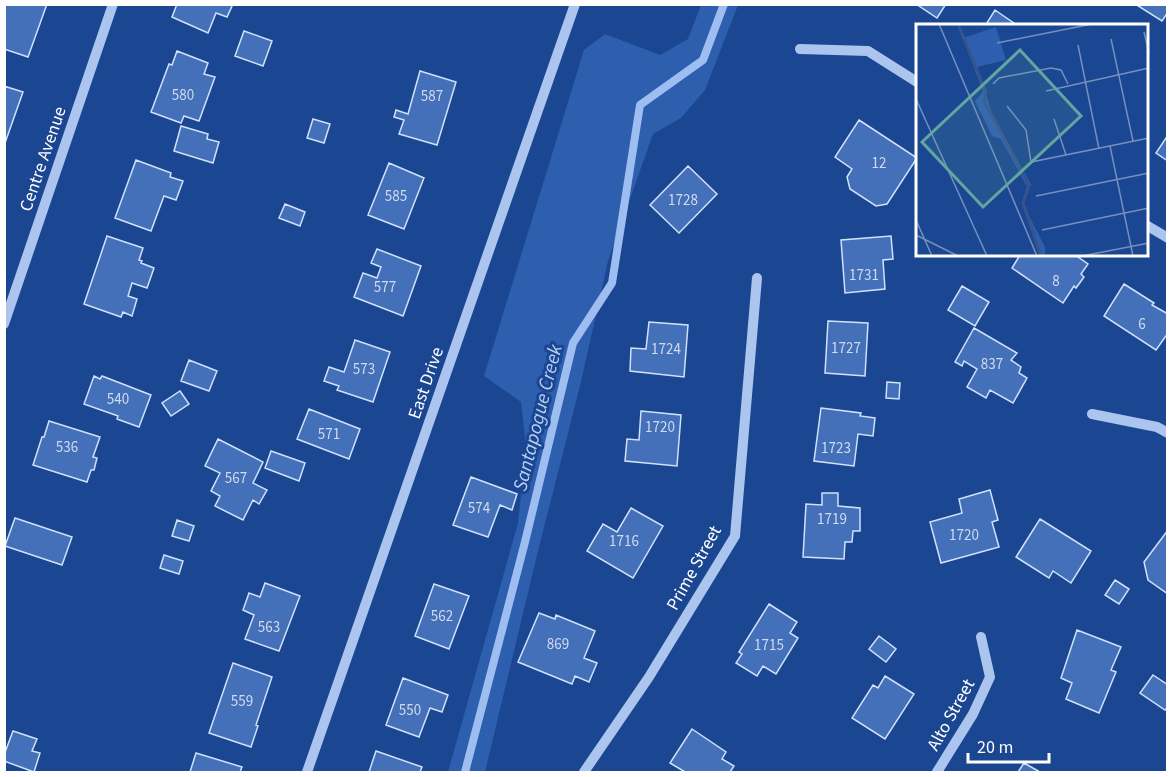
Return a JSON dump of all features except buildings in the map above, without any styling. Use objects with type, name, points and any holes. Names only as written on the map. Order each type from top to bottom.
[{"type":"street","name":"Centre Avenue","points":[[4,324],[113,4]]},
{"type":"street","name":"East Drive","points":[[308,772],[575,4]]},
{"type":"street","points":[[800,49],[867,51],[916,81]]},
{"type":"street","points":[[1148,226],[1167,238]]},
{"type":"street","name":"Prime Street","points":[[584,772],[649,677],[735,536],[757,278]]},
{"type":"street","points":[[1092,414],[1157,427],[1167,433]]},
{"type":"street","name":"Alto Street","points":[[937,772],[973,714],[990,677],[981,636]]},
{"type":"shaded area","points":[[701,5],[738,5],[705,90],[681,118],[653,134],[608,261],[580,386],[485,772],[448,772],[518,523],[526,447],[521,402],[484,376],[584,50],[605,34],[660,55],[688,39]]},
{"type":"waterway","name":"Santapogue Creek","points":[[465,772],[525,542],[573,343],[612,283],[640,105],[703,60],[724,4]]}]
